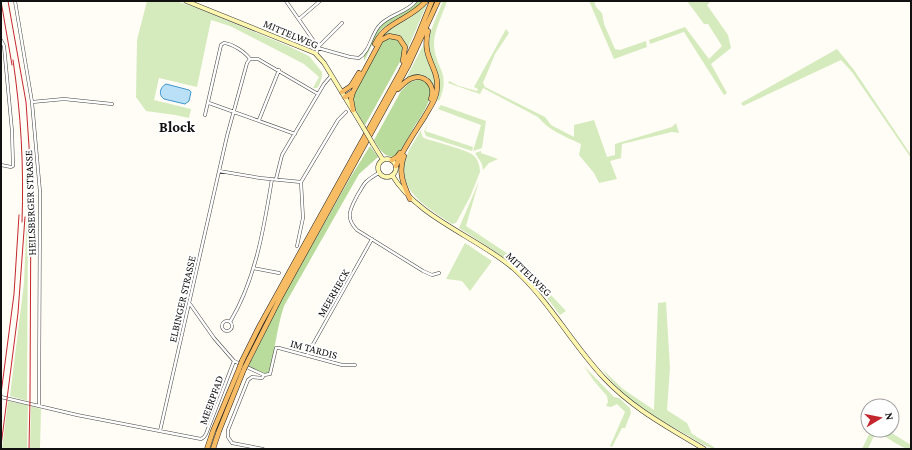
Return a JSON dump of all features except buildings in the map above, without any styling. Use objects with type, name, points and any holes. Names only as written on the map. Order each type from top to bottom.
[{"type":"highway","points":[[343,95],[354,82],[381,33],[416,11],[426,1]]},
{"type":"highway","points":[[213,449],[242,369],[242,362],[274,298],[401,71],[432,1]]},
{"type":"highway","points":[[207,449],[213,431],[242,369],[283,292],[393,95],[414,54],[438,1]]},
{"type":"highway","points":[[396,166],[430,107],[437,91],[436,78],[427,56],[426,48],[426,36],[431,17]]},
{"type":"highway","points":[[353,110],[351,99],[353,92],[378,43],[386,37],[396,36],[404,44],[405,52],[401,71]]},
{"type":"highway","points":[[392,160],[399,155],[426,109],[432,96],[432,89],[430,83],[426,79],[415,77],[407,81],[393,95]]},
{"type":"highway","points":[[343,95],[353,92]]},
{"type":"highway","points":[[408,145],[402,162],[401,173],[410,199]]},
{"type":"main road","name":"MITTELWEG","points":[[186,1],[316,54],[332,75],[383,160]]},
{"type":"main road","points":[[383,160],[392,160],[396,166],[395,171],[392,175],[384,176],[380,172],[379,166],[383,160]]},
{"type":"main road","name":"MITTELWEG","points":[[392,175],[403,192],[410,199],[513,268],[541,297],[603,377],[632,405],[704,449]]},
{"type":"street","name":"HEILSBERGER STRASSE","points":[[14,1],[32,102],[40,192],[39,406]]},
{"type":"street","points":[[286,1],[318,47],[316,54]]},
{"type":"street","points":[[299,19],[320,1]]},
{"type":"street","name":"MITTELWEG","points":[[342,23],[318,47],[350,57],[359,58],[364,53],[379,26],[416,1]]},
{"type":"street","points":[[1,40],[5,52],[12,131],[13,166],[11,168],[1,165]]},
{"type":"street","points":[[205,115],[221,45],[224,43],[229,43],[250,59],[258,59],[318,94]]},
{"type":"street","name":"ELBINGER STRASSE","points":[[160,431],[219,171],[247,63],[250,59]]},
{"type":"street","points":[[259,120],[278,70]]},
{"type":"street","points":[[276,180],[282,155],[324,84],[332,75]]},
{"type":"street","points":[[32,102],[64,99],[112,104]]},
{"type":"street","points":[[209,102],[295,134]]},
{"type":"street","points":[[297,246],[303,218],[301,182],[338,120],[346,112]]},
{"type":"street","points":[[219,171],[260,178],[301,182]]},
{"type":"street","points":[[380,172],[367,180],[350,210],[349,218],[352,225],[357,230],[423,272],[432,274],[438,273]]},
{"type":"street","points":[[230,322],[226,321],[223,323],[222,327],[224,330],[227,331],[231,328],[232,325],[230,322],[246,291],[264,228],[272,179]]},
{"type":"street","name":"MEERHECK","points":[[307,354],[372,239]]},
{"type":"street","points":[[253,268],[279,273]]},
{"type":"street","points":[[189,304],[234,361],[264,375]]},
{"type":"street","name":"IM TARDIS","points":[[264,375],[270,374],[276,348],[307,354],[342,364],[355,365]]},
{"type":"street","name":"MEERPFAD","points":[[1,397],[89,418],[201,439],[204,437],[234,361]]},
{"type":"street","points":[[263,449],[230,442],[228,430],[248,380],[252,377],[262,378],[264,375]]},
{"type":"green space","points":[[147,1],[176,1],[197,8],[288,46],[309,56],[322,72],[320,82],[317,88],[313,88],[319,77],[304,64],[230,26],[211,20],[197,87],[159,78],[154,100],[191,109],[189,118],[146,111],[136,97],[137,40]]},
{"type":"green space","points":[[415,1],[423,1],[418,6],[381,30],[364,61],[364,53],[377,27],[384,20]]},
{"type":"green space","points":[[443,1],[447,1],[434,38],[435,51],[444,83],[439,101],[437,100],[440,84],[439,78],[429,49],[429,43],[433,24]]},
{"type":"green space","points":[[589,1],[594,1],[596,7],[602,13],[604,24],[615,49],[620,50],[646,41],[647,47],[614,59]]},
{"type":"green space","points":[[687,1],[711,1],[707,5],[728,35],[731,48],[711,64],[727,93],[724,95],[684,32],[650,44],[649,40],[685,27],[709,59],[722,46],[708,24],[704,24]]},
{"type":"green space","points":[[427,2],[407,50],[406,45],[398,36],[391,34],[382,36],[395,25],[420,10]]},
{"type":"green space","points":[[506,29],[509,33],[495,54],[483,83],[485,87],[545,117],[551,125],[574,137],[574,125],[594,120],[607,157],[615,155],[615,144],[672,127],[676,123],[679,133],[672,132],[622,144],[621,158],[610,161],[617,179],[599,183],[594,173],[579,155],[581,144],[563,136],[547,126],[538,117],[483,88],[480,94],[448,83],[449,81],[459,86],[477,91],[478,89],[474,87]]},
{"type":"green space","points":[[386,38],[396,39],[399,41],[403,51],[401,60],[365,125],[355,107],[354,95],[378,45]]},
{"type":"green space","points":[[424,44],[426,56],[433,73],[435,85],[434,91],[430,80],[424,76],[405,80]]},
{"type":"green space","points":[[837,49],[854,70],[911,155],[911,158],[852,72],[841,60],[743,106],[741,103]]},
{"type":"green space","points":[[421,79],[427,83],[430,88],[430,95],[425,109],[398,154],[392,157],[386,155],[381,151],[374,140],[401,91],[410,82]]},
{"type":"green space","points":[[441,105],[486,121],[482,148],[473,151],[481,125],[438,109]]},
{"type":"green space","points":[[428,124],[425,131],[473,147],[472,151],[426,136],[424,131]]},
{"type":"green space","points":[[421,130],[424,138],[457,148],[473,155],[480,167],[480,172],[470,197],[456,223],[452,224],[425,205],[409,189],[405,180],[404,169],[406,158]]},
{"type":"green space","points":[[370,146],[378,157],[359,174],[284,306],[269,372],[265,374],[248,367],[281,300],[350,178]]},
{"type":"green space","points":[[481,151],[481,153],[498,159],[489,163],[483,170],[482,164],[475,153]]},
{"type":"green space","points":[[479,181],[466,226],[520,262],[566,311],[560,315],[543,293],[523,273],[500,255],[459,228]]},
{"type":"green space","points":[[27,214],[27,401],[10,396],[24,283]]},
{"type":"green space","points":[[465,243],[492,261],[470,291],[462,281],[446,279]]},
{"type":"green space","points":[[666,302],[670,368],[667,410],[687,423],[692,434],[714,447],[714,449],[702,444],[665,423],[642,408],[620,390],[602,369],[623,389],[654,410],[658,303]]},
{"type":"green space","points":[[584,366],[614,397],[619,398],[630,408],[631,413],[625,428],[622,428],[612,447],[610,446],[625,412],[617,404],[611,407],[606,406],[608,402],[607,396]]},
{"type":"green space","points":[[8,401],[28,405],[27,449],[2,449]]},
{"type":"green space","points":[[31,406],[41,409],[40,449],[30,449]]},
{"type":"green space","points":[[867,438],[873,438],[868,449],[862,449]]},
{"type":"green space","points":[[888,438],[900,438],[911,445],[911,449],[902,447]]},
{"type":"water","points":[[166,84],[189,90],[191,92],[189,101],[185,104],[164,99],[160,91]]},
{"type":"railway","points":[[1,1],[12,65]]},
{"type":"railway","points":[[8,1],[26,102],[29,146],[31,190],[29,449]]},
{"type":"railway","points":[[13,60],[21,141],[23,181],[22,222]]},
{"type":"railway","points":[[1,394],[14,294],[19,215]]},
{"type":"railway","points":[[1,446],[18,313],[25,217]]},
{"type":"district","name":"Block","points":[[177,127]]}]
